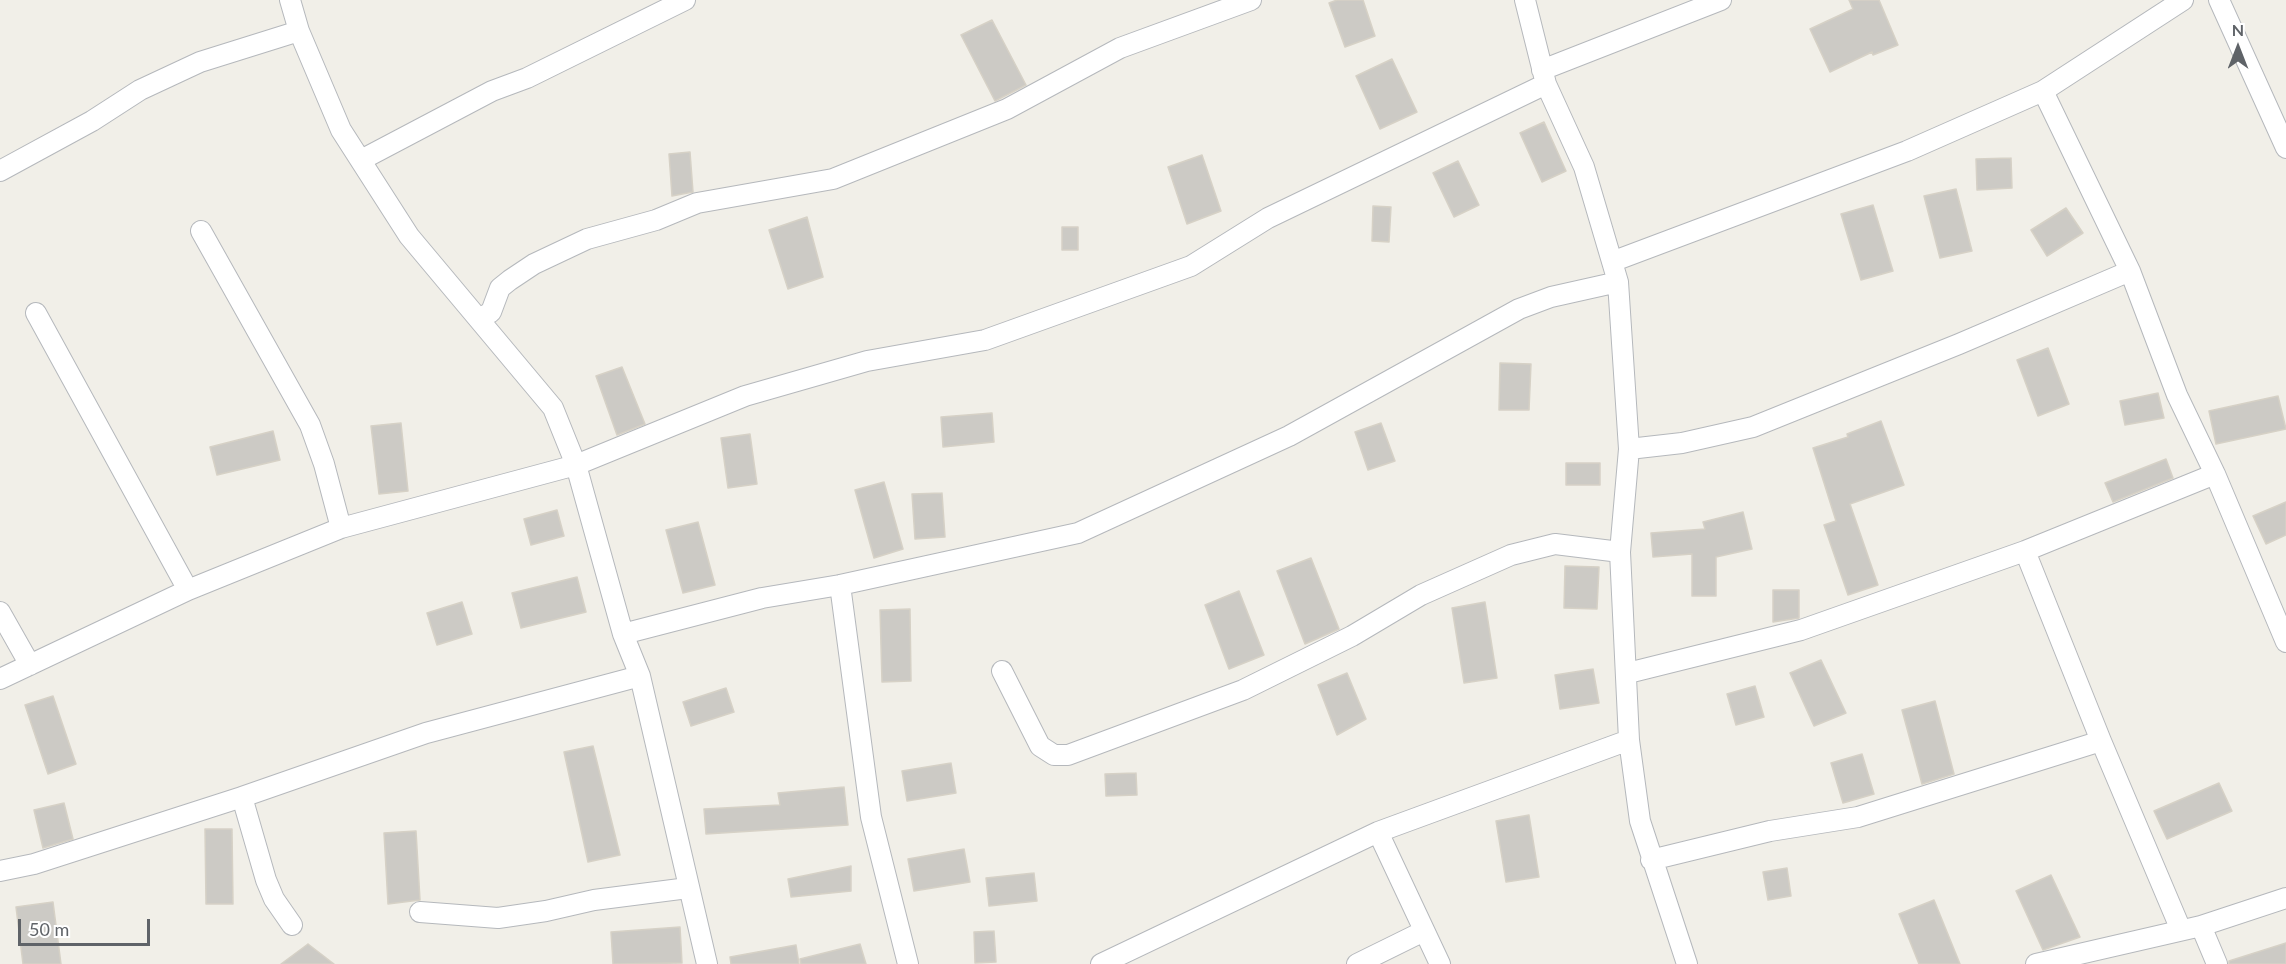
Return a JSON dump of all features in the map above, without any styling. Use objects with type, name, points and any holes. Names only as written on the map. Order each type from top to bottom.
[{"type":"street","points":[[290,0],[299,31],[341,130],[410,236],[554,408],[576,465],[623,634],[640,676],[707,964]]},
{"type":"street","points":[[361,160],[492,91],[527,78],[686,0]]},
{"type":"street","points":[[479,319],[490,312],[500,288],[510,280],[534,264],[587,239],[656,219],[697,203],[833,178],[1007,109],[1120,48],[1251,0]]},
{"type":"street","points":[[1525,0],[1544,77],[1584,167],[1614,261],[1618,282],[1629,449],[1620,552],[1628,673],[1629,740],[1640,821],[1687,964]]},
{"type":"street","points":[[0,679],[188,590],[341,528],[576,465],[745,396],[867,361],[985,340],[1191,266],[1268,218],[1544,77],[1721,0]]},
{"type":"street","points":[[1614,261],[1907,151],[2043,90],[2183,0]]},
{"type":"street","points":[[2219,0],[2286,148]]},
{"type":"street","points":[[0,171],[150,85],[200,62],[299,31]]},
{"type":"street","points":[[2043,90],[2130,271],[2177,395],[2215,474],[2286,642]]},
{"type":"street","points":[[201,231],[310,425],[324,464],[341,528]]},
{"type":"street","points":[[1629,449],[1682,443],[1753,427],[1959,344],[2130,271]]},
{"type":"street","points":[[623,634],[762,598],[840,585],[1078,533],[1289,436],[1519,309],[1551,297],[1618,282]]},
{"type":"street","points":[[36,313],[188,590]]},
{"type":"street","points":[[1628,673],[1801,630],[2025,551],[2215,474]]},
{"type":"street","points":[[1002,671],[1040,746],[1054,754],[1068,755],[1244,690],[1352,636],[1421,595],[1511,555],[1555,544],[1620,552]]},
{"type":"street","points":[[2025,551],[2101,741],[2181,930]]},
{"type":"street","points":[[840,585],[871,816],[908,964]]},
{"type":"street","points":[[0,612],[30,665]]},
{"type":"street","points":[[0,871],[34,864],[242,797],[426,734],[640,676]]},
{"type":"street","points":[[1101,964],[1378,832],[1629,740]]},
{"type":"street","points":[[1651,860],[1770,831],[1858,816],[2101,741]]},
{"type":"street","points":[[242,797],[266,880],[274,899],[292,925]]},
{"type":"street","points":[[1378,832],[1440,964]]},
{"type":"street","points":[[420,912],[498,918],[546,911],[594,900],[688,888]]},
{"type":"street","points":[[2036,964],[2201,927],[2286,898]]},
{"type":"street","points":[[2201,927],[2217,964]]},
{"type":"street","points":[[1358,964],[1424,931]]},
{"type":"building","points":[[1337,0],[1363,0],[1375,36],[1345,47],[1329,3]]},
{"type":"building","points":[[1849,0],[1879,0],[1898,45],[1873,55],[1872,52],[1830,72],[1810,29],[1853,9]]},
{"type":"building","points":[[992,20],[1026,85],[995,101],[961,35]]},
{"type":"building","points":[[1392,59],[1417,112],[1380,129],[1356,76]]},
{"type":"building","points":[[1544,122],[1566,171],[1542,182],[1520,133]]},
{"type":"building","points":[[690,152],[693,192],[672,196],[669,154]]},
{"type":"building","points":[[1202,155],[1221,211],[1187,224],[1168,167]]},
{"type":"building","points":[[2011,158],[2012,188],[1977,190],[1976,159]]},
{"type":"building","points":[[1458,161],[1479,205],[1454,217],[1433,173]]},
{"type":"building","points":[[1956,189],[1972,251],[1940,258],[1924,196]]},
{"type":"building","points":[[1873,205],[1893,271],[1861,280],[1841,214]]},
{"type":"building","points":[[1373,206],[1391,207],[1389,242],[1372,241]]},
{"type":"building","points":[[2066,208],[2083,233],[2047,256],[2031,230]]},
{"type":"building","points":[[807,217],[823,277],[788,289],[769,230]]},
{"type":"building","points":[[1062,227],[1078,227],[1078,250],[1062,250]]},
{"type":"building","points":[[2048,348],[2069,404],[2038,416],[2017,360]]},
{"type":"building","points":[[1500,363],[1531,364],[1529,410],[1499,410]]},
{"type":"building","points":[[622,367],[645,424],[617,435],[596,376]]},
{"type":"building","points":[[2158,393],[2164,418],[2125,425],[2120,401]]},
{"type":"building","points":[[2278,396],[2286,429],[2216,444],[2209,411]]},
{"type":"building","points":[[992,413],[994,442],[943,447],[941,417]]},
{"type":"building","points":[[1881,421],[1904,485],[1850,504],[1878,585],[1848,595],[1824,525],[1836,521],[1813,448],[1848,437],[1847,434]]},
{"type":"building","points":[[401,423],[408,491],[379,494],[371,426]]},
{"type":"building","points":[[1381,423],[1395,461],[1368,470],[1355,432]]},
{"type":"building","points":[[273,431],[280,460],[217,475],[210,447]]},
{"type":"building","points":[[750,434],[757,484],[728,488],[721,438]]},
{"type":"building","points":[[2166,459],[2173,478],[2113,502],[2105,483]]},
{"type":"building","points":[[1566,463],[1600,463],[1600,485],[1566,485]]},
{"type":"building","points":[[884,482],[903,549],[874,558],[855,490]]},
{"type":"building","points":[[942,493],[945,537],[915,539],[912,494]]},
{"type":"building","points":[[2286,502],[2286,535],[2266,544],[2253,516]]},
{"type":"building","points":[[557,510],[564,536],[531,545],[524,519]]},
{"type":"building","points":[[1743,512],[1752,549],[1716,557],[1716,596],[1692,596],[1692,554],[1653,557],[1651,533],[1705,529],[1703,522]]},
{"type":"building","points":[[698,522],[715,585],[683,593],[666,530]]},
{"type":"building","points":[[1311,558],[1339,629],[1305,644],[1277,571]]},
{"type":"building","points":[[1565,566],[1599,567],[1597,609],[1564,608]]},
{"type":"building","points":[[577,577],[586,612],[521,628],[512,593]]},
{"type":"building","points":[[1773,590],[1799,590],[1799,618],[1773,622]]},
{"type":"building","points":[[1239,591],[1264,655],[1229,669],[1205,605]]},
{"type":"building","points":[[462,602],[472,634],[437,645],[427,613]]},
{"type":"building","points":[[1485,602],[1497,678],[1464,683],[1452,608]]},
{"type":"building","points":[[910,609],[911,681],[882,682],[880,610]]},
{"type":"building","points":[[1821,660],[1846,713],[1814,726],[1790,673]]},
{"type":"building","points":[[1593,669],[1599,703],[1560,709],[1555,675]]},
{"type":"building","points":[[1347,673],[1366,719],[1337,735],[1318,685]]},
{"type":"building","points":[[1755,686],[1764,717],[1736,725],[1727,694]]},
{"type":"building","points":[[726,688],[734,712],[691,726],[683,702]]},
{"type":"building","points":[[53,696],[76,764],[48,774],[25,705]]},
{"type":"building","points":[[1935,701],[1954,774],[1922,784],[1902,710]]},
{"type":"building","points":[[593,746],[620,855],[588,862],[564,752]]},
{"type":"building","points":[[1862,754],[1874,794],[1843,803],[1831,763]]},
{"type":"building","points":[[951,763],[956,793],[907,801],[902,771]]},
{"type":"building","points":[[1136,773],[1137,795],[1106,796],[1105,774]]},
{"type":"building","points":[[2219,783],[2232,811],[2167,839],[2154,811]]},
{"type":"building","points":[[844,787],[848,825],[706,834],[704,809],[780,805],[778,793]]},
{"type":"building","points":[[64,803],[73,839],[43,848],[34,810]]},
{"type":"building","points":[[1529,815],[1539,877],[1506,882],[1496,821]]},
{"type":"building","points":[[205,829],[232,829],[233,904],[206,904]]},
{"type":"building","points":[[416,831],[420,900],[388,904],[384,833]]},
{"type":"building","points":[[964,849],[970,882],[914,891],[908,859]]},
{"type":"building","points":[[851,866],[851,891],[791,897],[788,879]]},
{"type":"building","points":[[1787,868],[1791,896],[1768,900],[1763,872]]},
{"type":"building","points":[[1034,873],[1037,901],[989,906],[986,878]]},
{"type":"building","points":[[2051,875],[2080,937],[2043,950],[2016,891]]},
{"type":"building","points":[[1934,900],[1960,964],[1919,964],[1899,914]]},
{"type":"building","points":[[53,902],[61,964],[23,964],[16,907]]},
{"type":"building","points":[[680,927],[682,963],[613,964],[611,932]]},
{"type":"building","points":[[994,931],[996,962],[975,963],[974,932]]},
{"type":"building","points":[[2286,943],[2286,964],[2229,964],[2229,961]]},
{"type":"building","points":[[308,944],[334,964],[281,964]]},
{"type":"building","points":[[860,944],[866,964],[801,964],[800,959]]},
{"type":"building","points":[[796,945],[799,964],[731,964],[730,957]]}]
